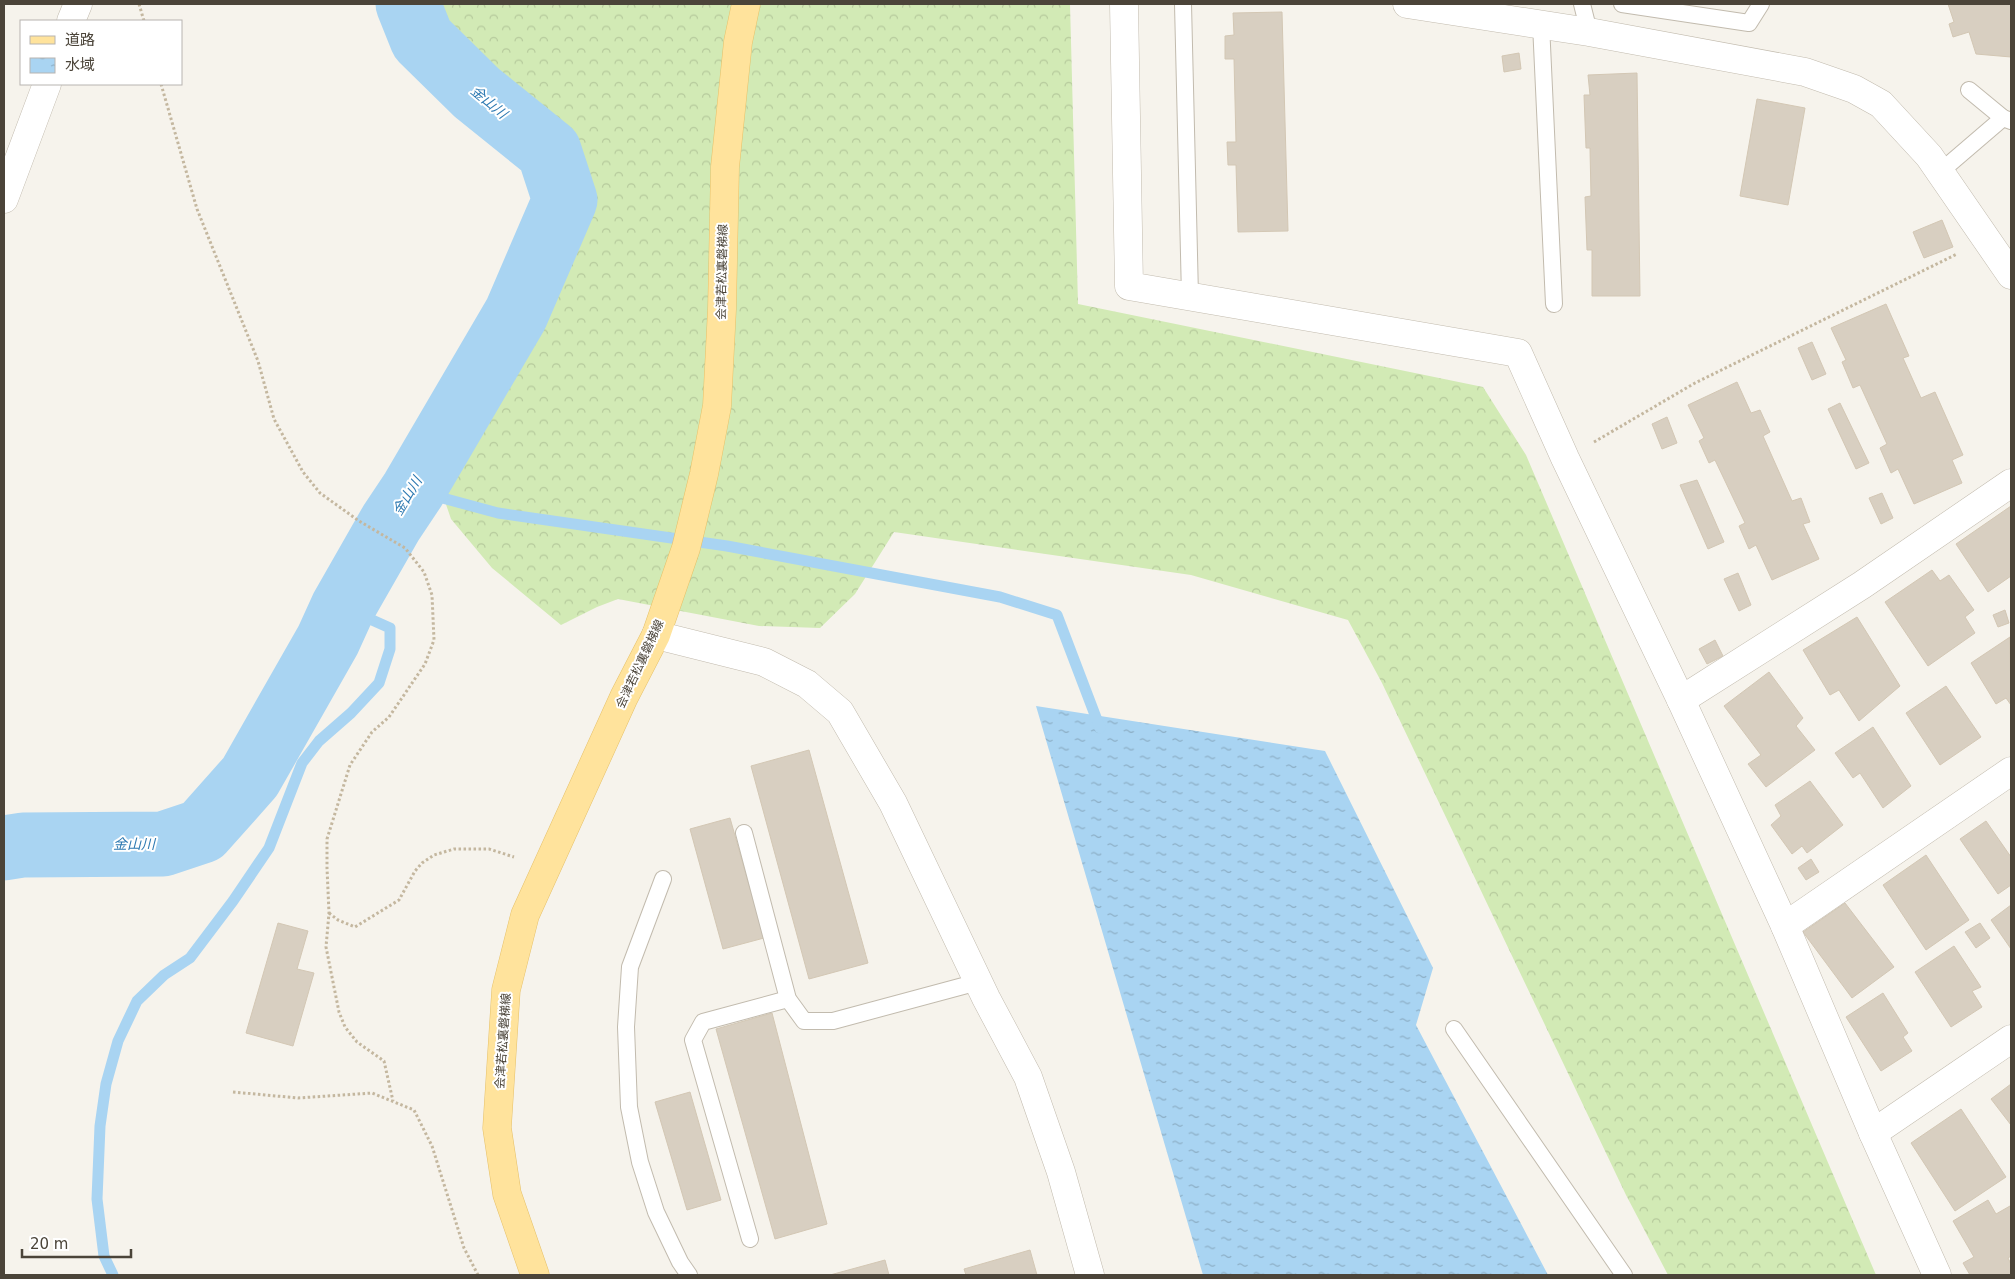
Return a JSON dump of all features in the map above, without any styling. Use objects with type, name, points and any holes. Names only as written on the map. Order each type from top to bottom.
[{"type":"main road","name":"会津若松裏磐梯線","points":[[535,1275],[508,1194],[497,1128],[506,990],[524,915],[624,697],[656,634],[686,548],[704,474],[717,406],[722,309],[725,167],[738,42],[746,4]]},
{"type":"street","points":[[71,20],[78,4]]},
{"type":"street","points":[[1124,4],[1129,286],[1518,353],[1565,458],[1681,700],[1785,926],[1873,1133],[1937,1275]]},
{"type":"street","points":[[1407,4],[1589,32],[1805,72],[1854,89],[1880,104],[1908,132],[1940,172],[2011,275]]},
{"type":"street","points":[[4,199],[47,85]]},
{"type":"street","points":[[1681,700],[1862,585],[2011,483]]},
{"type":"street","points":[[656,634],[764,662],[807,684],[840,712],[892,803],[978,982],[1028,1077],[1061,1172],[1090,1275]]},
{"type":"street","points":[[1785,926],[2011,771]]},
{"type":"street","points":[[1873,1133],[2011,1039]]},
{"type":"lane","points":[[1184,4],[1190,296]]},
{"type":"lane","points":[[1582,4],[1589,32]]},
{"type":"lane","points":[[1622,4],[1749,24],[1761,4]]},
{"type":"lane","points":[[1541,24],[1554,304]]},
{"type":"lane","points":[[1940,172],[2007,120],[1969,90]]},
{"type":"lane","points":[[744,834],[788,999],[804,1020],[834,1021],[978,982]]},
{"type":"lane","points":[[663,879],[630,967],[626,1027],[629,1107],[640,1162],[656,1212],[680,1262],[689,1275]]},
{"type":"lane","points":[[750,1239],[693,1040],[703,1022],[788,999]]},
{"type":"lane","points":[[1454,1029],[1624,1275]]},
{"type":"path","points":[[139,4],[144,20]]},
{"type":"path","points":[[161,85],[197,209],[258,361],[274,419],[304,472],[320,493],[359,521],[405,548],[424,572],[432,595],[434,640],[425,664],[389,717],[372,732],[350,765],[327,839],[326,868],[329,913],[326,947],[339,1012],[345,1027],[357,1042],[384,1061],[393,1101]]},
{"type":"path","points":[[1565,458],[1695,383],[1987,239]]},
{"type":"path","points":[[329,913],[338,920],[355,927],[363,923],[399,900],[415,871],[422,862],[434,855],[454,850],[489,849],[515,858]]},
{"type":"path","points":[[233,1092],[298,1098],[372,1093],[414,1110],[432,1146],[464,1248],[478,1275]]},
{"type":"green space","points":[[427,4],[1070,4],[1078,304],[1483,387],[1526,455],[1876,1275],[1668,1275],[1626,1195],[1382,683],[1348,620],[1191,575],[894,532],[855,594],[820,628],[759,626],[618,599],[561,625],[492,568],[451,519],[438,481],[461,421],[553,272],[559,243],[563,169],[538,110],[463,61],[445,37]]},
{"type":"water","points":[[1036,706],[1325,751],[1433,968],[1416,1025],[1548,1275],[1203,1275]]},
{"type":"building","points":[[1948,4],[2011,4],[2011,57],[1976,54],[1969,32],[1953,37],[1949,24],[1954,22]]},
{"type":"building","points":[[1282,12],[1288,231],[1238,232],[1236,165],[1228,165],[1227,142],[1236,142],[1234,59],[1225,59],[1225,36],[1234,35],[1233,13]]},
{"type":"building","points":[[1519,53],[1521,69],[1504,72],[1502,56]]},
{"type":"building","points":[[1637,73],[1640,296],[1592,296],[1592,250],[1587,250],[1585,197],[1591,196],[1590,148],[1586,148],[1584,95],[1590,95],[1588,75]]},
{"type":"building","points":[[1757,99],[1805,108],[1788,205],[1740,196]]},
{"type":"building","points":[[1942,220],[1953,247],[1924,258],[1913,232]]},
{"type":"building","points":[[1886,304],[1909,356],[1903,358],[1921,398],[1935,392],[1963,455],[1952,460],[1962,483],[1914,504],[1898,469],[1891,473],[1880,448],[1887,444],[1860,385],[1853,388],[1842,362],[1846,360],[1831,328]]},
{"type":"building","points":[[1812,342],[1826,374],[1812,380],[1798,348]]},
{"type":"building","points":[[1737,382],[1751,413],[1760,410],[1770,432],[1763,436],[1792,501],[1801,498],[1810,522],[1803,524],[1819,559],[1772,580],[1756,545],[1749,549],[1739,526],[1745,523],[1715,460],[1709,463],[1699,441],[1704,438],[1688,405]]},
{"type":"building","points":[[1840,403],[1869,463],[1856,469],[1828,409]]},
{"type":"building","points":[[1667,417],[1677,443],[1662,449],[1652,424]]},
{"type":"building","points":[[1697,480],[1724,542],[1708,549],[1680,485]]},
{"type":"building","points":[[1882,493],[1893,518],[1881,524],[1869,498]]},
{"type":"building","points":[[2011,506],[2011,576],[1988,592],[1956,544]]},
{"type":"building","points":[[1932,570],[1940,581],[1949,575],[1974,610],[1965,617],[1975,633],[1928,666],[1885,602]]},
{"type":"building","points":[[1738,573],[1751,605],[1739,611],[1724,579]]},
{"type":"building","points":[[2005,610],[2009,623],[1998,627],[1993,615]]},
{"type":"building","points":[[1857,617],[1900,686],[1859,721],[1839,690],[1830,695],[1803,650]]},
{"type":"building","points":[[2010,637],[2011,705],[2006,698],[1996,704],[1971,663]]},
{"type":"building","points":[[1715,640],[1723,656],[1707,664],[1699,649]]},
{"type":"building","points":[[1769,672],[1803,718],[1796,726],[1815,750],[1766,787],[1748,764],[1761,755],[1724,706]]},
{"type":"building","points":[[1946,686],[1981,737],[1940,765],[1906,713]]},
{"type":"building","points":[[1873,727],[1911,786],[1883,808],[1860,773],[1853,778],[1835,753]]},
{"type":"building","points":[[809,750],[868,963],[809,979],[751,766]]},
{"type":"building","points":[[1810,781],[1843,825],[1807,853],[1802,846],[1792,854],[1771,825],[1781,816],[1775,805]]},
{"type":"building","points":[[730,818],[764,938],[723,949],[690,829]]},
{"type":"building","points":[[1986,821],[2011,857],[2011,885],[1998,894],[1960,839]]},
{"type":"building","points":[[1926,855],[1969,920],[1926,950],[1883,885]]},
{"type":"building","points":[[1811,859],[1819,872],[1806,880],[1798,868]]},
{"type":"building","points":[[1845,903],[1894,967],[1852,998],[1803,932]]},
{"type":"building","points":[[2011,905],[2011,949],[1991,920]]},
{"type":"building","points":[[278,923],[308,931],[297,969],[314,973],[293,1046],[246,1033]]},
{"type":"building","points":[[1980,923],[1990,938],[1976,948],[1965,932]]},
{"type":"building","points":[[1954,946],[1981,987],[1972,991],[1982,1007],[1951,1027],[1915,972]]},
{"type":"building","points":[[1883,993],[1908,1033],[1903,1037],[1912,1051],[1881,1071],[1846,1017]]},
{"type":"building","points":[[772,1013],[827,1224],[775,1239],[716,1029]]},
{"type":"building","points":[[2011,1084],[2011,1125],[1991,1099]]},
{"type":"building","points":[[690,1092],[721,1200],[687,1210],[655,1102]]},
{"type":"building","points":[[1961,1109],[2006,1177],[1955,1211],[1911,1143]]},
{"type":"building","points":[[1988,1200],[1996,1214],[2010,1206],[2011,1208],[2011,1256],[2008,1258],[2011,1264],[2011,1274],[2009,1275],[1970,1275],[1963,1263],[1974,1257],[1953,1221]]},
{"type":"building","points":[[1030,1250],[1037,1275],[966,1275],[964,1269]]},
{"type":"building","points":[[885,1260],[889,1275],[830,1275]]},
{"type":"waterway","name":"金山川","points":[[4,848],[23,845],[163,844],[202,831],[250,777],[328,640],[343,607],[391,523],[413,490],[516,314],[565,200],[549,151],[477,93],[422,39],[408,4]]},
{"type":"waterway","points":[[413,490],[498,513],[727,546],[1000,597],[1057,615],[1100,728]]},
{"type":"waterway","points":[[113,1275],[104,1256],[97,1199],[100,1126],[106,1084],[118,1041],[137,1001],[164,975],[190,958],[233,901],[269,848],[302,763],[319,741],[351,713],[379,683],[390,649],[390,628],[343,607]]}]
